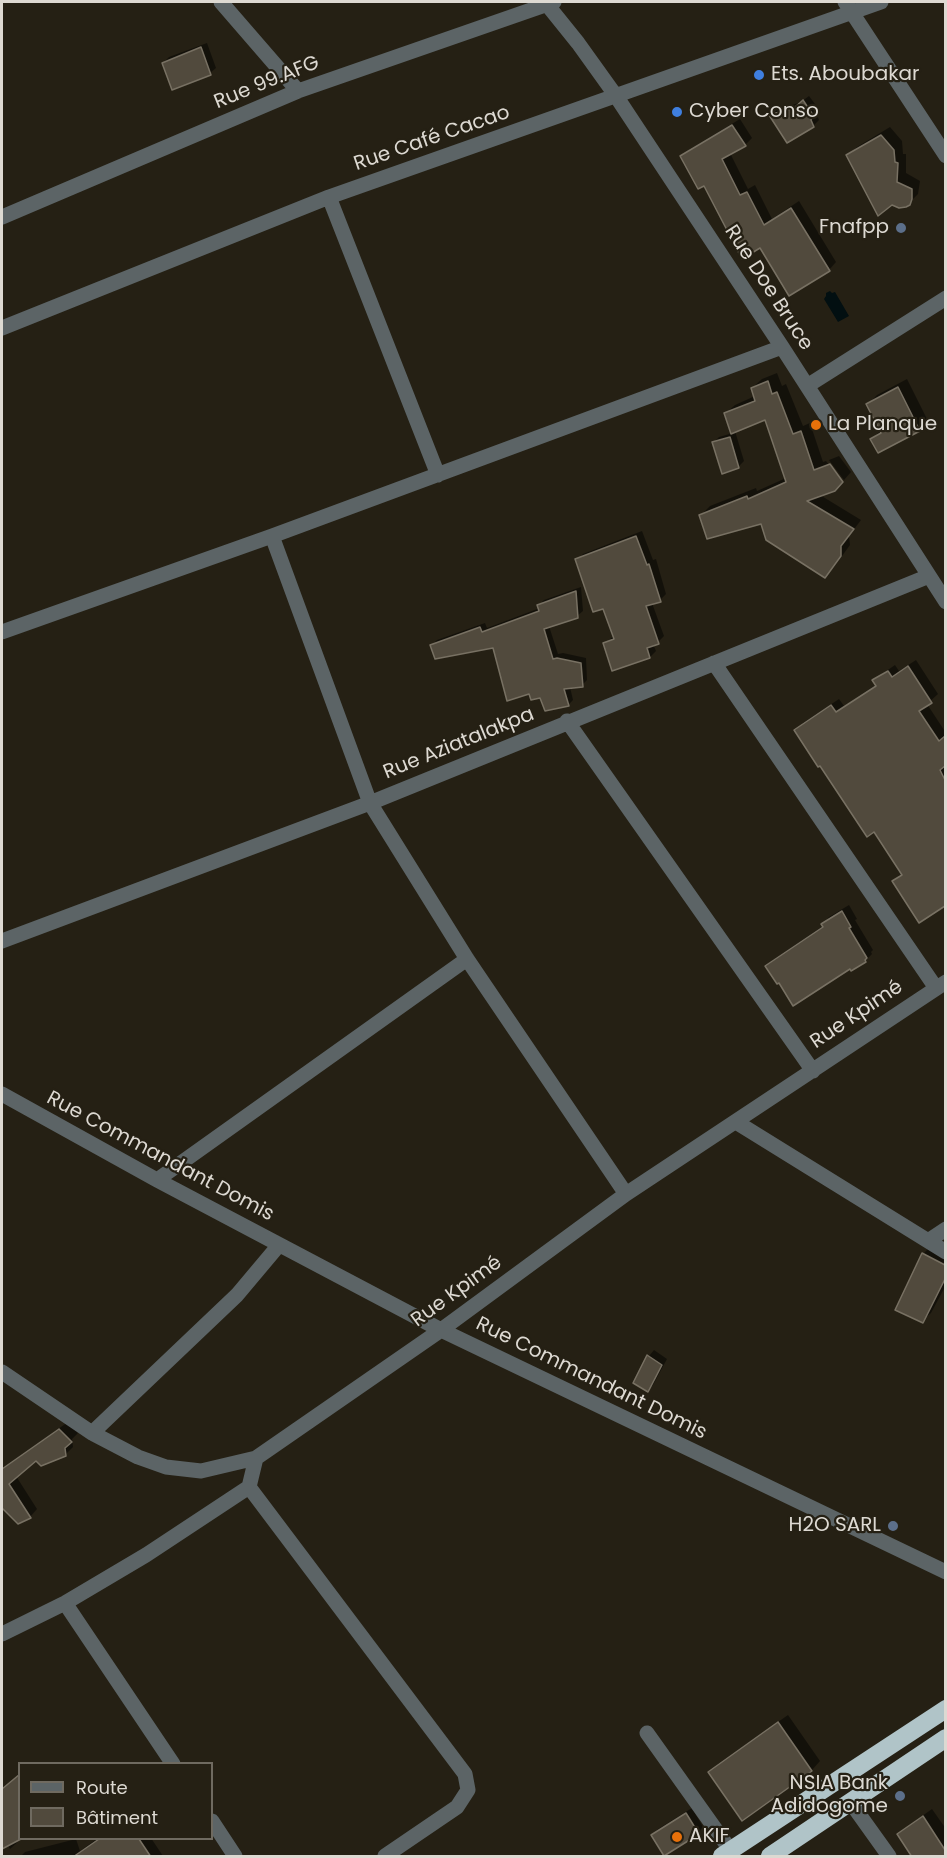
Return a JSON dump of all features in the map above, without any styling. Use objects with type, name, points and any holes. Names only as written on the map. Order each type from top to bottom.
[{"type":"highway","points":[[727,1854],[945,1709]]},
{"type":"highway","points":[[770,1857],[945,1738]]},
{"type":"street","points":[[222,2],[298,91]]},
{"type":"street","name":"Rue 99.AFG","points":[[2,217],[298,91],[549,2]]},
{"type":"street","name":"Rue Doe Bruce","points":[[549,2],[616,96],[782,346],[945,602]]},
{"type":"street","name":"Rue Café Cacao","points":[[2,328],[329,197],[616,96],[849,7],[881,2]]},
{"type":"street","points":[[849,7],[945,156]]},
{"type":"street","points":[[329,197],[438,476]]},
{"type":"street","points":[[807,386],[945,298]]},
{"type":"street","points":[[2,632],[438,476],[782,346]]},
{"type":"street","points":[[272,536],[370,803],[466,959],[626,1194]]},
{"type":"street","name":"Rue Aziatalakpa","points":[[2,941],[370,803],[928,576]]},
{"type":"street","points":[[714,663],[941,985]]},
{"type":"street","points":[[567,721],[813,1071]]},
{"type":"street","points":[[158,1180],[466,959]]},
{"type":"street","name":"Rue Kpimé","points":[[256,1458],[441,1330],[626,1194],[941,985]]},
{"type":"street","name":"Rue Commandant Domis","points":[[2,1095],[441,1330],[945,1572]]},
{"type":"street","points":[[736,1122],[945,1252]]},
{"type":"street","points":[[928,1241],[945,1229]]},
{"type":"street","points":[[92,1432],[237,1295],[279,1245]]},
{"type":"street","points":[[2,1372],[92,1432],[138,1457],[166,1467],[201,1471],[256,1458],[249,1487],[146,1555],[65,1603],[2,1634]]},
{"type":"street","points":[[249,1487],[465,1774],[468,1790],[457,1807],[385,1857]]},
{"type":"street","points":[[65,1603],[172,1762]]},
{"type":"street","points":[[647,1733],[727,1854]]},
{"type":"street","points":[[850,1803],[890,1857]]},
{"type":"street","points":[[213,1823],[235,1857]]},
{"type":"shaded area","points":[[835,292],[849,316],[838,322],[824,299],[826,293]]},
{"type":"building","points":[[201,47],[211,75],[172,90],[162,63]]},
{"type":"building","points":[[803,100],[813,115],[811,120],[814,127],[787,143],[769,115],[794,108]]},
{"type":"building","points":[[732,125],[746,146],[722,159],[740,195],[747,192],[764,225],[791,208],[830,271],[789,296],[760,248],[742,259],[704,186],[698,189],[680,156]]},
{"type":"building","points":[[881,135],[894,150],[895,162],[898,163],[897,182],[912,189],[912,199],[910,205],[906,207],[899,208],[892,205],[878,216],[846,155]]},
{"type":"building","points":[[768,381],[772,394],[777,392],[793,434],[801,431],[814,470],[830,464],[843,482],[835,491],[807,501],[854,529],[841,546],[841,556],[825,578],[766,540],[761,524],[707,539],[699,515],[747,496],[748,499],[786,482],[765,420],[731,434],[724,413],[755,401],[751,388]]},
{"type":"building","points":[[898,387],[920,431],[878,453],[870,439],[881,433],[866,404]]},
{"type":"building","points":[[730,437],[739,468],[722,474],[712,442]]},
{"type":"building","points":[[636,536],[647,565],[649,564],[661,602],[646,606],[659,644],[647,648],[650,658],[612,671],[603,643],[614,639],[603,609],[593,612],[575,559]]},
{"type":"building","points":[[576,591],[578,618],[544,629],[553,659],[581,663],[583,687],[564,689],[569,706],[545,711],[540,698],[531,700],[529,694],[507,701],[493,648],[435,659],[430,645],[480,627],[482,632],[539,611],[537,605]]},
{"type":"building","points":[[908,666],[932,703],[919,711],[939,741],[945,736],[945,766],[940,770],[945,780],[945,906],[919,923],[892,881],[902,875],[874,832],[867,837],[794,730],[831,705],[836,712],[876,686],[872,680],[888,671],[892,677]]},
{"type":"building","points":[[842,911],[851,927],[849,928],[867,958],[866,962],[851,971],[850,969],[793,1006],[765,966],[823,927],[821,924]]},
{"type":"building","points":[[922,1253],[945,1265],[945,1279],[923,1323],[895,1310]]},
{"type":"building","points":[[647,1355],[662,1365],[648,1392],[633,1383]]},
{"type":"building","points":[[59,1429],[72,1442],[65,1448],[66,1456],[41,1466],[36,1461],[9,1484],[31,1518],[18,1524],[2,1508],[2,1469]]},
{"type":"building","points":[[778,1722],[812,1771],[742,1821],[708,1772]]},
{"type":"building","points":[[18,1776],[19,1840],[2,1849],[2,1789]]},
{"type":"building","points":[[686,1813],[699,1834],[664,1856],[651,1835]]},
{"type":"building","points":[[923,1816],[945,1850],[945,1857],[912,1857],[897,1834]]},
{"type":"building","points":[[98,1840],[140,1840],[151,1857],[73,1857]]},
{"type":"place","name":"Ets. Aboubakar","points":[[759,75]]},
{"type":"place","name":"Cyber Conso","points":[[677,112]]},
{"type":"place","name":"Fnafpp","points":[[901,228]]},
{"type":"place","name":"La Planque","points":[[816,425]]},
{"type":"place","name":"H2O SARL","points":[[893,1526]]},
{"type":"place","name":"NSIA Bank Adidogome","points":[[900,1796]]},
{"type":"place","name":"AKIF","points":[[677,1837]]}]
